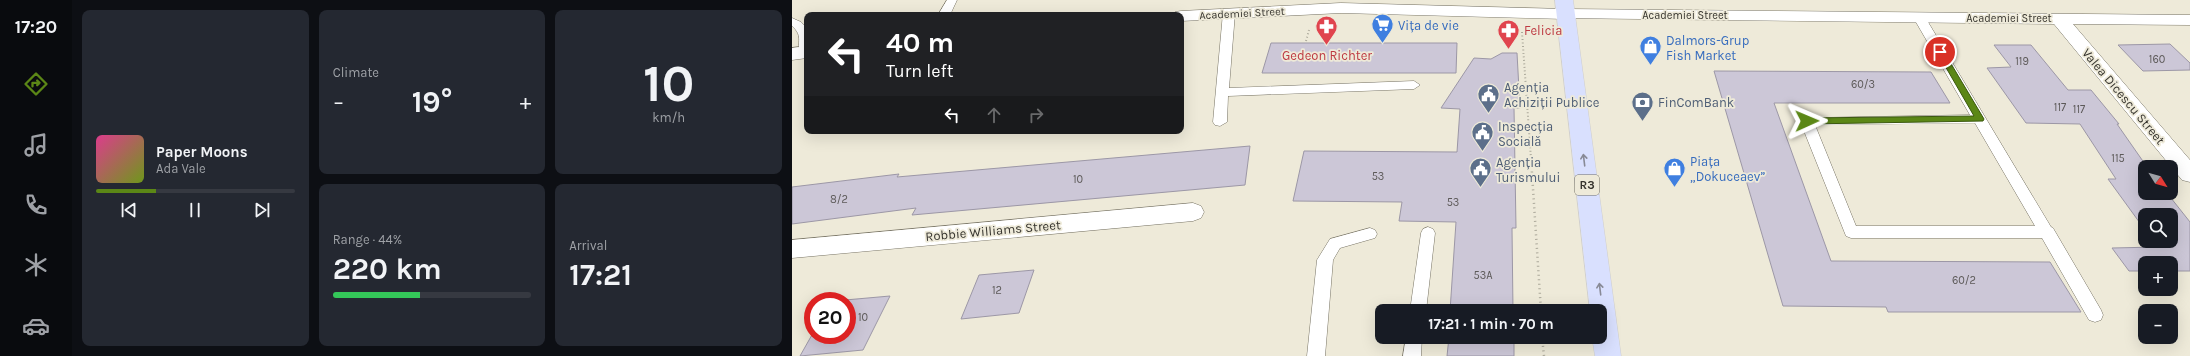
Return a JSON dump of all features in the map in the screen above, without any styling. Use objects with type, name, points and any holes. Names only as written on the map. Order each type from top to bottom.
[{"type":"main road","name":"R3","points":[[1565,7],[1608,356]]},
{"type":"street","name":"Academiei Street","points":[[1184,16],[1341,8],[1565,7],[1919,17],[2190,20]]},
{"type":"street","name":"Valea Dicescu Street","points":[[2058,18],[2190,174]]},
{"type":"street","name":"Robbie Williams Street","points":[[792,249],[1193,212]]},
{"type":"lane","points":[[946,12],[952,0]]},
{"type":"lane","points":[[1220,122],[1221,92],[1229,13]]},
{"type":"lane","points":[[1919,17],[2048,232],[2095,315]]},
{"type":"lane","points":[[792,21],[804,29]]},
{"type":"lane","points":[[1221,92],[1414,85]]},
{"type":"lane","points":[[1980,119],[1807,121],[1852,232],[2048,232]]},
{"type":"lane","points":[[1419,304],[1428,233]]},
{"type":"lane","points":[[1316,356],[1325,260],[1335,243],[1370,234]]},
{"type":"lane","points":[[1412,356],[1413,344]]},
{"type":"path","points":[[1523,38],[1541,304]]},
{"type":"path","points":[[1543,344],[1544,356]]},
{"type":"building","points":[[1271,43],[1457,43],[1456,73],[1262,73]]},
{"type":"building","points":[[2170,44],[2190,63],[2190,70],[2143,71],[2118,45]]},
{"type":"building","points":[[1994,45],[2031,45],[2068,90],[2091,90],[2119,124],[2117,124],[2142,160],[2138,160],[2138,200],[2173,200],[2190,222],[2190,271],[2178,271],[2178,256],[2138,256],[2138,271],[2129,271],[2112,248],[2178,248],[2178,208],[2138,208],[2138,220],[2108,179],[2116,179],[2080,124],[2026,123],[1987,68],[2011,67]]},
{"type":"building","points":[[1502,53],[1517,53],[1520,108],[1514,108],[1516,228],[1512,228],[1513,304],[1450,304],[1456,222],[1399,221],[1402,202],[1293,201],[1304,151],[1457,152],[1460,109],[1441,108],[1474,58],[1491,59]]},
{"type":"building","points":[[1714,71],[1931,72],[1950,103],[1774,103],[1831,261],[2050,262],[2081,312],[1888,312],[1886,307],[1783,306]]},
{"type":"building","points":[[1250,146],[1245,185],[912,215],[916,208],[792,224],[792,187],[899,174],[897,177]]},
{"type":"building","points":[[1034,270],[1019,313],[961,319],[979,275]]},
{"type":"building","points":[[890,296],[863,350],[800,356],[807,344],[856,344],[856,299]]},
{"type":"building","points":[[1448,344],[1514,344],[1514,356],[1447,356]]},
{"type":"place","name":"Vița de vie","points":[[1382,44]]},
{"type":"place","name":"Gedeon Richter","points":[[1327,46]]},
{"type":"place","name":"Felicia","points":[[1508,50]]},
{"type":"place","name":"Dalmors-Grup Fish Market","points":[[1651,66]]},
{"type":"place","name":"Agenția Achiziții Publice","points":[[1488,114]]},
{"type":"place","name":"FinComBank","points":[[1643,122]]},
{"type":"place","name":"Inspecția Socială","points":[[1483,152]]},
{"type":"place","name":"Agenția Turismului","points":[[1481,188]]},
{"type":"place","name":"Piața „Dokuceaev”","points":[[1675,188]]},
{"type":"route","points":[[1807,121],[1980,119],[1940,52]]}]
